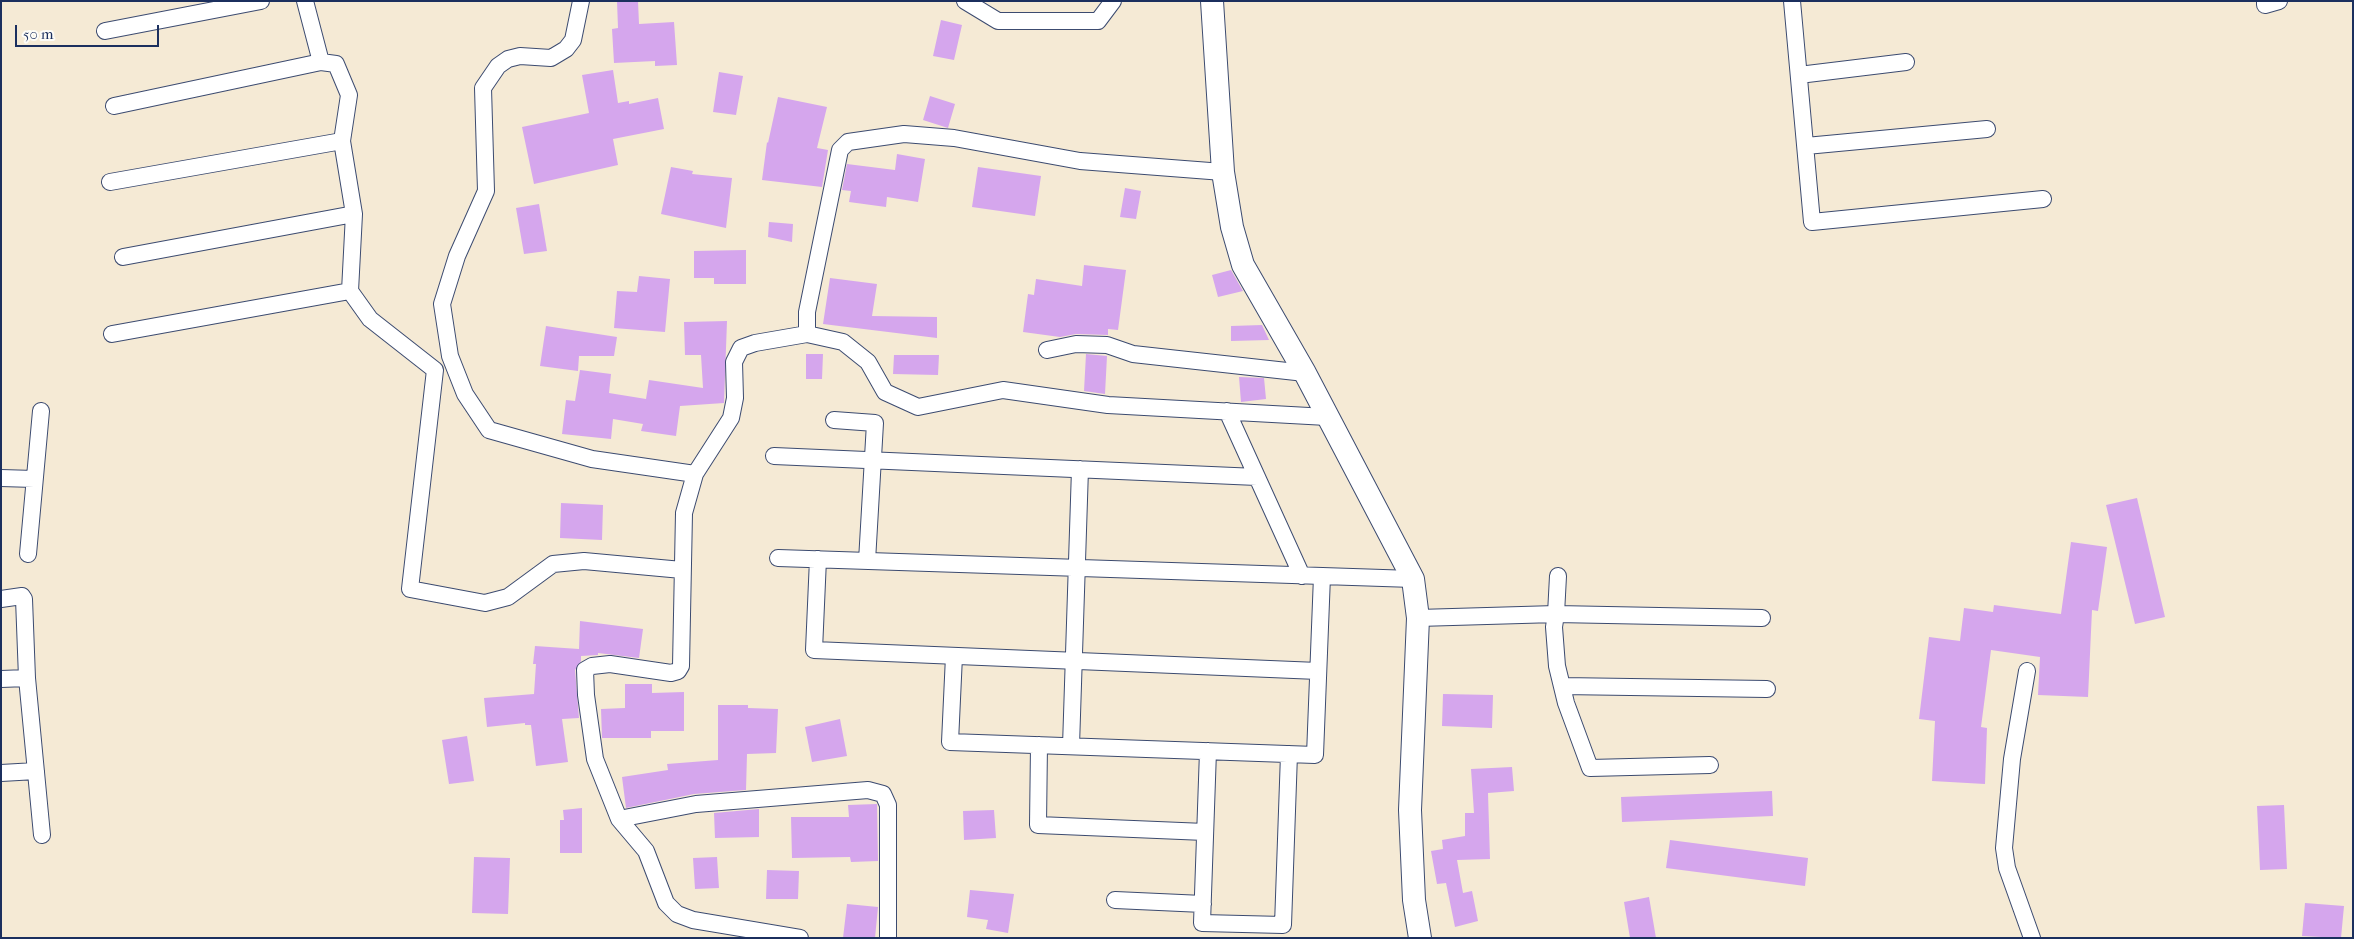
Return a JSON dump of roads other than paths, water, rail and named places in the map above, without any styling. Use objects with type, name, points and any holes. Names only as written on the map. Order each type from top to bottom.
[{"type":"street","points":[[105,31],[261,1]]},
{"type":"street","points":[[305,1],[321,62]]},
{"type":"street","points":[[580,1],[573,40],[566,49],[551,58],[520,56],[508,59],[498,66],[483,88],[486,191],[458,256],[442,304],[450,356],[465,394],[489,430],[592,459],[695,474]]},
{"type":"street","points":[[965,1],[998,21],[1098,21],[1113,1]]},
{"type":"street","points":[[1212,1],[1223,172],[1232,227],[1244,264],[1305,373],[1326,417],[1413,580],[1418,618],[1410,810],[1414,900],[1420,938]]},
{"type":"street","points":[[1792,1],[1812,222],[2043,199]]},
{"type":"street","points":[[2265,1],[2265,5],[2279,1]]},
{"type":"street","points":[[114,106],[321,62],[336,64],[348,94],[342,141],[354,214],[350,291],[370,319],[435,370],[410,589],[485,603],[508,597],[552,564],[584,561],[682,570]]},
{"type":"street","points":[[1799,75],[1906,62]]},
{"type":"street","points":[[1806,146],[1987,130]]},
{"type":"street","points":[[807,334],[807,312],[840,150],[848,142],[904,134],[946,137],[1080,161],[1223,172]]},
{"type":"street","points":[[110,182],[342,141]]},
{"type":"street","points":[[123,257],[354,214]]},
{"type":"street","points":[[112,334],[350,291]]},
{"type":"street","points":[[800,938],[692,920],[677,914],[666,903],[646,851],[619,819],[595,759],[586,695],[585,670],[592,666],[610,664],[671,673],[678,671],[683,660],[682,570],[684,513],[695,474],[731,418],[736,398],[734,362],[741,348],[755,343],[807,334],[843,342],[868,362],[885,392],[918,407],[1003,390],[1108,405],[1326,417]]},
{"type":"street","points":[[1047,350],[1076,344],[1107,345],[1133,354],[1305,373]]},
{"type":"street","points":[[28,554],[42,411]]},
{"type":"street","points":[[1227,411],[1302,576]]},
{"type":"street","points":[[834,420],[875,423],[867,561]]},
{"type":"street","points":[[774,456],[1257,477]]},
{"type":"street","points":[[1070,746],[1080,469]]},
{"type":"street","points":[[1,478],[34,479]]},
{"type":"street","points":[[778,558],[1413,580]]},
{"type":"street","points":[[818,560],[814,650],[1318,671]]},
{"type":"street","points":[[954,656],[950,742],[1315,755],[1322,576]]},
{"type":"street","points":[[1558,576],[1556,614],[1557,666],[1590,768],[1710,765]]},
{"type":"street","points":[[1,598],[24,597],[27,678],[42,835]]},
{"type":"street","points":[[1418,618],[1556,614],[1762,618]]},
{"type":"street","points":[[2027,671],[2012,760],[2004,848],[2007,868],[2032,938]]},
{"type":"street","points":[[1,679],[27,678]]},
{"type":"street","points":[[1562,686],[1767,689]]},
{"type":"street","points":[[1040,745],[1038,825],[1205,832]]},
{"type":"street","points":[[1208,751],[1202,923],[1283,925],[1289,754]]},
{"type":"street","points":[[1,773],[36,771]]},
{"type":"street","points":[[619,819],[696,804],[868,790],[883,794],[888,805],[888,938]]},
{"type":"street","points":[[1115,900],[1203,904]]}]
